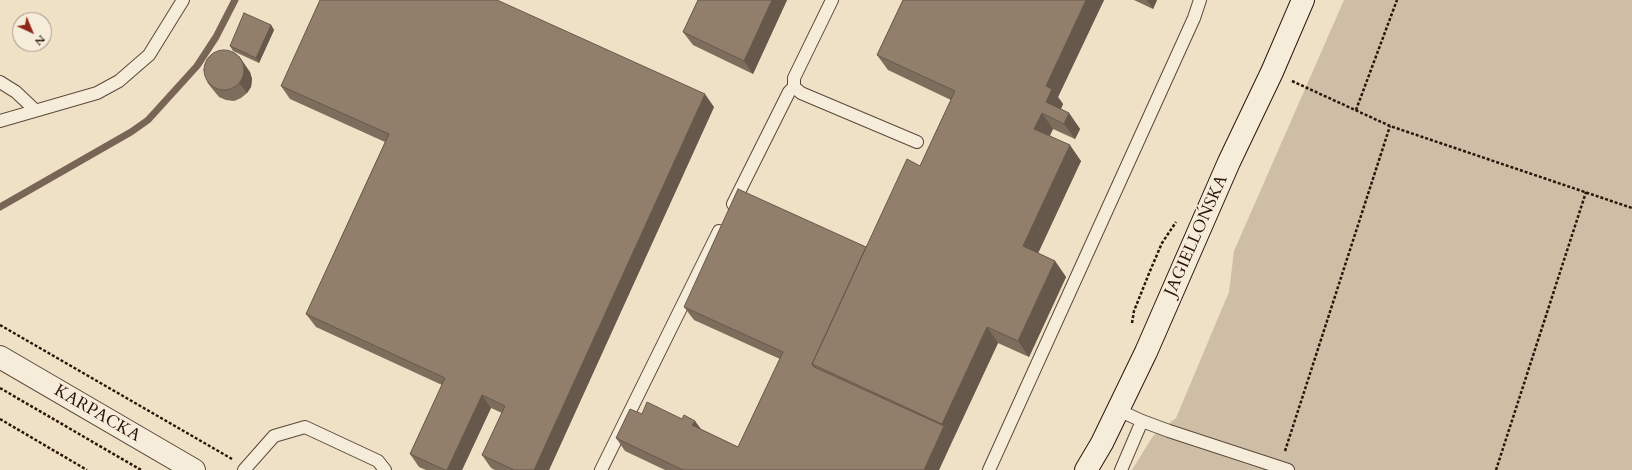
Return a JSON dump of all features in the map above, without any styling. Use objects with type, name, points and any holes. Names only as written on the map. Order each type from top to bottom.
[{"type":"street","name":"JAGIELLOŃSKA","points":[[1086,470],[1102,444],[1146,352],[1229,162],[1272,72],[1303,0]]},
{"type":"street","name":"KARPACKA","points":[[0,357],[194,470]]},
{"type":"lane","points":[[0,121],[97,93],[119,81],[149,55],[183,0]]},
{"type":"lane","points":[[601,470],[789,92],[794,87],[794,78],[832,0]]},
{"type":"lane","points":[[989,470],[1194,18],[1200,0]]},
{"type":"lane","points":[[0,82],[16,92],[35,110]]},
{"type":"lane","points":[[794,87],[801,93],[917,142]]},
{"type":"lane","points":[[1118,410],[1142,421],[1284,469]]},
{"type":"lane","points":[[1121,470],[1142,421]]},
{"type":"lane","points":[[245,469],[274,436],[305,427],[378,461],[385,470]]},
{"type":"path","points":[[1356,110],[1396,0]]},
{"type":"path","points":[[1272,72],[1390,126],[1632,208]]},
{"type":"path","points":[[1284,469],[1390,126]]},
{"type":"path","points":[[1496,470],[1586,192]]},
{"type":"path","points":[[0,325],[245,469]]},
{"type":"path","points":[[0,388],[141,470]]},
{"type":"path","points":[[0,419],[87,470]]},
{"type":"shaded area","points":[[1344,0],[1632,0],[1632,470],[1132,470],[1153,436],[1176,418],[1229,292],[1234,251]]},
{"type":"building","points":[[320,0],[497,0],[705,94],[534,470],[514,470],[482,455],[505,406],[482,395],[447,470],[410,454],[445,378],[306,314],[389,134],[281,86]]},
{"type":"building","points":[[698,0],[772,0],[744,61],[683,32]]},
{"type":"building","points":[[903,0],[1086,0],[1046,86],[1052,89],[1046,102],[1069,113],[1064,124],[1042,113],[1034,129],[1070,145],[1023,246],[1055,261],[1018,341],[987,327],[942,424],[812,364],[907,159],[920,166],[955,91],[877,55]]},
{"type":"building","points":[[244,13],[271,25],[256,58],[230,46]]},
{"type":"building","points":[[228,50],[235,53],[241,59],[244,70],[243,78],[235,87],[228,90],[220,90],[213,87],[205,78],[204,66],[207,59],[216,51]]},
{"type":"building","points":[[738,189],[866,247],[812,364],[814,367],[944,426],[924,470],[683,470],[616,438],[630,409],[642,414],[647,402],[682,419],[684,415],[695,421],[692,425],[738,447],[783,352],[684,307]]},
{"type":"waterway","points":[[0,207],[131,132],[148,120],[197,66],[216,37],[235,0]]}]
